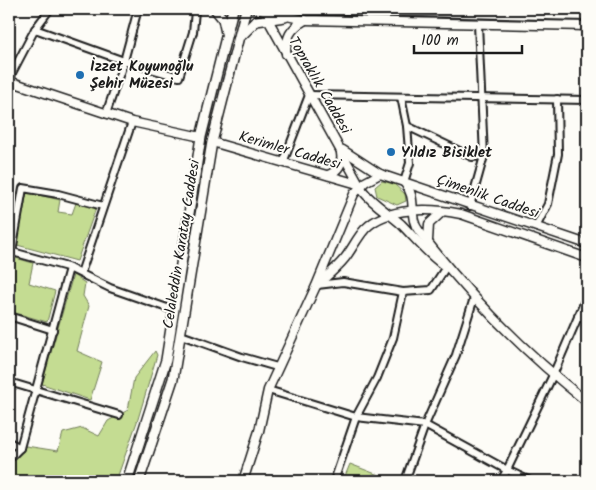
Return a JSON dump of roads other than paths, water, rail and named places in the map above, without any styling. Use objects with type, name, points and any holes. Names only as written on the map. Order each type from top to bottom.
[{"type":"main road","points":[[215,9],[223,19],[226,38]]},
{"type":"main road","name":"Celaleddin Karatay Caddesi","points":[[127,481],[166,360],[201,137],[233,9]]},
{"type":"main road","name":"Celaleddin Karatay Caddesi","points":[[139,481],[173,379],[212,142],[246,9]]},
{"type":"main road","points":[[237,41],[251,23],[267,18],[285,17]]},
{"type":"street","points":[[50,9],[35,28],[12,73],[9,83],[132,122],[201,137]]},
{"type":"street","points":[[106,114],[124,61],[138,9]]},
{"type":"street","points":[[257,9],[285,17],[305,20],[587,26]]},
{"type":"street","name":"Topraklık Caddesi","points":[[257,9],[267,18],[286,56],[368,197],[391,215],[427,252],[446,267]]},
{"type":"street","points":[[300,9],[461,11],[587,16]]},
{"type":"street","points":[[35,28],[124,61],[179,77],[193,32],[195,11]]},
{"type":"street","points":[[286,56],[288,34],[293,27],[305,20]]},
{"type":"street","points":[[470,206],[484,156],[478,24]]},
{"type":"street","points":[[283,163],[309,95],[587,100]]},
{"type":"street","points":[[401,97],[407,126],[410,163],[404,182],[412,192],[415,224],[446,267],[474,298],[553,375],[587,402]]},
{"type":"street","points":[[536,227],[548,204],[558,154],[557,99]]},
{"type":"street","points":[[81,273],[132,122]]},
{"type":"street","points":[[407,126],[472,157],[484,156]]},
{"type":"street","name":"Kerimler Caddesi","points":[[212,142],[361,185]]},
{"type":"street","points":[[328,175],[335,172],[340,166],[341,148]]},
{"type":"street","name":"Topraklık Caddesi","points":[[341,148],[380,174]]},
{"type":"street","points":[[243,481],[259,432],[268,390],[316,286],[350,203],[361,185],[380,174]]},
{"type":"street","name":"Çimenlik Caddesi","points":[[380,174],[587,244]]},
{"type":"street","points":[[103,206],[23,188],[11,251],[70,268],[110,288],[173,310]]},
{"type":"street","name":"Çimenlik Caddesi","points":[[316,286],[339,266],[365,229],[372,223],[391,215],[413,211],[445,211],[461,214],[587,258]]},
{"type":"street","points":[[428,241],[429,224],[437,215],[445,211]]},
{"type":"street","points":[[316,286],[350,283],[403,292],[431,290],[446,267]]},
{"type":"street","points":[[9,459],[20,448],[70,268]]},
{"type":"street","points":[[334,481],[356,417],[377,378],[393,338],[403,292]]},
{"type":"street","points":[[502,481],[553,375],[587,296]]},
{"type":"street","points":[[405,481],[425,425],[444,387],[474,298]]},
{"type":"street","points":[[578,316],[587,319]]},
{"type":"street","points":[[12,317],[53,330]]},
{"type":"street","points":[[181,335],[242,357],[277,367]]},
{"type":"street","points":[[9,382],[119,414]]},
{"type":"street","points":[[268,390],[356,417],[425,425],[530,481]]},
{"type":"street","points":[[9,442],[20,448]]},
{"type":"place","name":"İzzet Koyunoğlu Şehir Müzesi","points":[[80,75]]},
{"type":"place","name":"Yıldız Bisiklet","points":[[391,152]]}]
